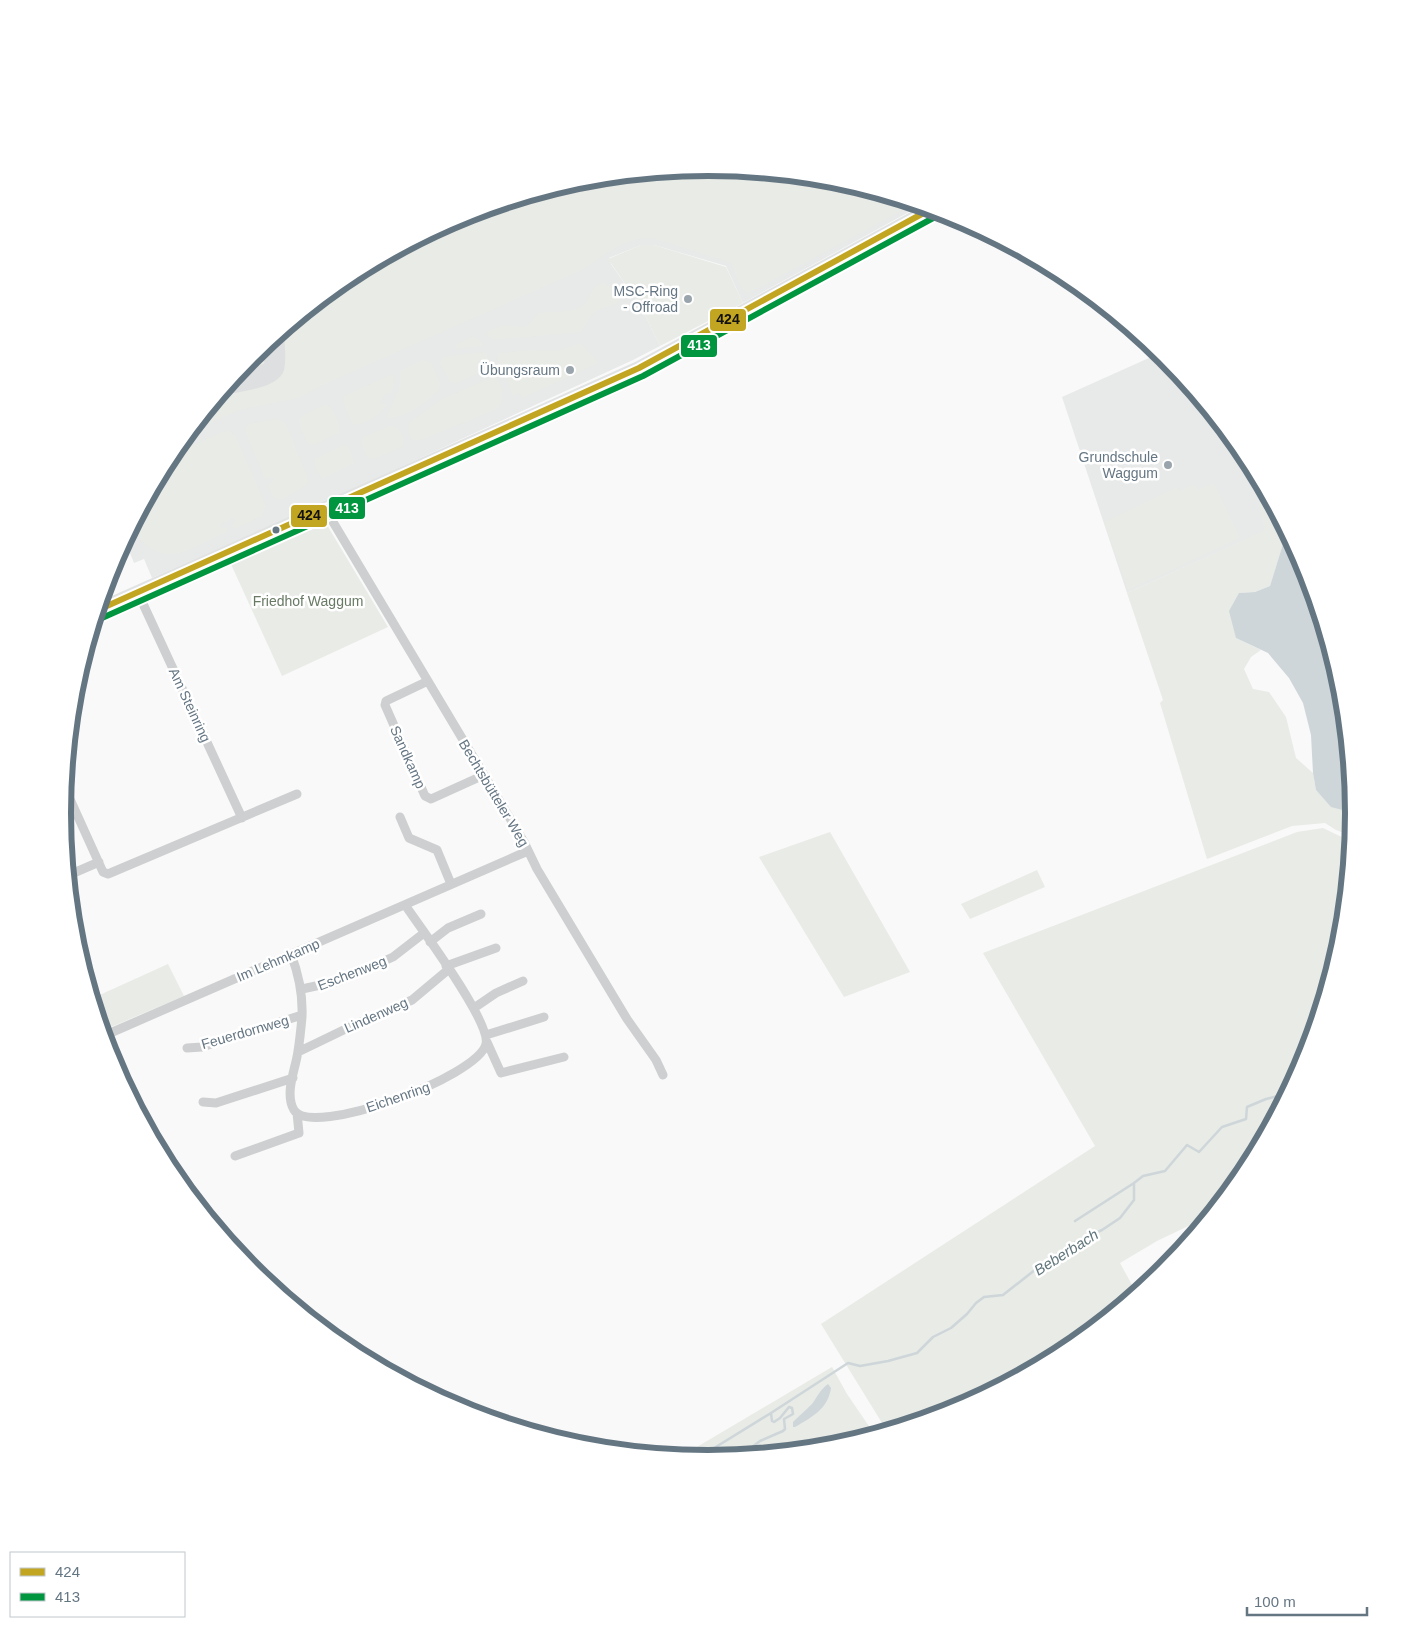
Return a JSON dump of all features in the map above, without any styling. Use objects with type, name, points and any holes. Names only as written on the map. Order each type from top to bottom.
[{"type":"street","points":[[106,607],[639,368],[922,214]]},
{"type":"street","name":"Bechtsbütteler Weg","points":[[328,508],[333,522],[484,775],[537,869],[627,1018],[656,1060],[663,1075]]},
{"type":"street","name":"Am Steinring","points":[[138,593],[242,818]]},
{"type":"street","name":"Sandkamp","points":[[428,681],[386,701],[384,705],[425,796],[431,799],[484,775]]},
{"type":"street","points":[[72,802],[103,872],[113,873],[297,794]]},
{"type":"street","points":[[400,817],[409,838],[437,850],[451,884]]},
{"type":"street","name":"Im Lehmkamp","points":[[111,1033],[528,851]]},
{"type":"street","points":[[75,872],[99,862]]},
{"type":"street","points":[[405,905],[474,1008],[500,1073],[564,1057]]},
{"type":"street","points":[[430,942],[448,928],[482,914]]},
{"type":"street","name":"Eschenweg","points":[[302,989],[339,981],[393,957],[424,934]]},
{"type":"street","points":[[448,967],[496,948]]},
{"type":"street","points":[[235,1156],[299,1133],[297,1114],[291,1103],[290,1096],[298,1052],[302,1015],[302,989],[291,954]]},
{"type":"street","name":"Lindenweg","points":[[298,1052],[412,1000],[448,967]]},
{"type":"street","points":[[474,1008],[496,993],[522,981]]},
{"type":"street","name":"Feuerdornweg","points":[[187,1048],[202,1046],[302,1015]]},
{"type":"street","points":[[486,1038],[544,1017]]},
{"type":"street","name":"Eichenring","points":[[297,1114],[308,1117],[333,1117],[403,1097],[437,1083],[465,1067],[481,1054],[486,1038]]},
{"type":"street","points":[[203,1102],[216,1103],[292,1078]]},
{"type":"shaded area","points":[[708,176],[792,182],[833,188],[913,210],[743,303],[726,266],[654,245],[641,245],[609,258],[611,264],[641,307],[660,346],[329,500],[152,578],[144,559],[134,563],[129,550],[157,495],[179,459],[229,393],[288,334],[321,308],[354,284],[427,242],[504,210],[544,198],[584,188],[667,178]]},
{"type":"shaded area","name":"Grundschule Waggum","points":[[1152,356],[1188,393],[1238,459],[1259,493],[1265,531],[1127,593],[1062,397]]},
{"type":"shaded area","points":[[1284,541],[1312,609],[1334,689],[1340,730],[1346,811],[1331,807],[1316,790],[1311,735],[1303,703],[1289,678],[1268,653],[1236,638],[1229,611],[1239,593],[1255,592],[1270,586]]},
{"type":"shaded area","points":[[828,1384],[831,1388],[823,1407],[813,1416],[793,1427],[793,1422],[812,1404]]},
{"type":"green space","points":[[708,176],[792,182],[833,188],[906,208],[749,293],[740,285],[731,263],[656,239],[646,238],[626,243],[582,270],[325,384],[298,398],[240,410],[203,426],[229,393],[288,334],[354,284],[427,242],[504,210],[584,188],[625,182]]},
{"type":"green space","name":"MSC-Ring - Offroad","points":[[641,245],[654,245],[726,267],[743,303],[660,346],[641,307],[608,259]]},
{"type":"green space","points":[[603,283],[614,289],[620,300],[595,312],[581,332],[493,340],[487,335],[486,332],[503,325],[524,327],[538,313],[579,308],[586,302],[594,287]]},
{"type":"green space","points":[[472,337],[477,338],[482,343],[482,346],[457,349],[455,345]]},
{"type":"green space","points":[[581,344],[599,363],[522,398],[520,393],[512,396],[509,383],[497,357],[499,353],[529,350],[557,351]]},
{"type":"green space","points":[[483,352],[487,354],[490,362],[486,370],[457,383],[450,382],[440,363],[443,357]]},
{"type":"green space","points":[[422,360],[431,362],[440,383],[439,390],[408,413],[394,418],[387,418],[399,389],[400,371]]},
{"type":"green space","points":[[393,375],[394,383],[392,393],[385,394],[380,404],[387,404],[372,419],[353,425],[343,403],[344,396]]},
{"type":"green space","points":[[492,377],[496,377],[503,394],[501,403],[495,410],[421,440],[413,440],[408,431],[410,422],[442,399]]},
{"type":"green space","points":[[326,404],[336,416],[340,432],[310,445],[302,433],[299,419],[303,415]]},
{"type":"green space","points":[[275,419],[286,424],[309,481],[305,486],[281,500],[273,497],[268,485],[274,480],[273,478],[265,479],[245,431],[249,424]]},
{"type":"green space","points":[[390,426],[396,427],[401,433],[404,441],[402,447],[374,459],[368,458],[362,445],[363,437]]},
{"type":"green space","points":[[229,431],[235,435],[266,506],[262,516],[235,529],[231,526],[235,521],[233,518],[220,524],[221,528],[227,527],[227,532],[187,551],[165,554],[155,551],[136,534],[157,495],[187,448],[222,432]]},
{"type":"green space","points":[[343,445],[349,447],[354,463],[322,479],[315,467],[315,459]]},
{"type":"green space","points":[[1214,483],[1240,538],[1128,590],[1104,522],[1177,487],[1180,491],[1194,484],[1198,490]]},
{"type":"green space","points":[[1258,492],[1284,541],[1270,586],[1255,592],[1239,593],[1236,638],[1261,650],[1251,657],[1244,669],[1253,689],[1269,692],[1286,717],[1296,758],[1313,773],[1316,790],[1331,806],[1346,811],[1345,833],[1325,823],[1292,826],[1207,859],[1160,703],[1163,700],[1127,593],[1264,531]]},
{"type":"green space","name":"Friedhof Waggum","points":[[324,520],[388,627],[282,676],[230,562]]},
{"type":"green space","points":[[1323,828],[1345,839],[1340,897],[1334,938],[1312,1018],[1297,1057],[1280,1095],[1238,1168],[1198,1221],[1157,1241],[1120,1263],[1134,1288],[1096,1319],[1063,1343],[990,1385],[913,1417],[884,1426],[821,1324],[1095,1146],[983,953],[1297,832]]},
{"type":"green space","points":[[830,832],[910,972],[844,997],[759,857]]},
{"type":"green space","points":[[1037,870],[1045,887],[970,919],[961,904]]},
{"type":"green space","points":[[168,964],[184,996],[109,1028],[98,996]]},
{"type":"green space","points":[[832,1367],[847,1394],[871,1429],[833,1439],[792,1445],[750,1449],[691,1450]]},
{"type":"waterway","name":"Beberbach","points":[[1281,1093],[1284,1087]]},
{"type":"waterway","name":"Beberbach","points":[[709,1451],[848,1363],[860,1366],[917,1353],[933,1337],[951,1328],[984,1297],[1003,1295],[1070,1245],[1102,1230],[1120,1218],[1134,1200],[1134,1183],[1143,1176],[1165,1171],[1187,1145],[1199,1152],[1222,1127],[1246,1119],[1247,1107],[1280,1096]]},
{"type":"waterway","points":[[1075,1221],[1134,1183]]},
{"type":"waterway","name":"Beberbach","points":[[749,1449],[760,1441],[783,1431],[785,1429],[784,1419],[793,1414],[792,1408],[789,1407],[774,1422],[772,1421],[771,1413]]},
{"type":"taxiway","points":[[241,381],[255,378],[272,370],[275,360],[274,347]]},
{"type":"transit line","name":"424","points":[[106,606],[639,368],[922,214]]},
{"type":"transit line","name":"413","points":[[102,618],[643,376],[933,218]]},
{"type":"place","name":"MSC-Ring - Offroad","points":[[688,299]]},
{"type":"place","name":"Übungsraum","points":[[570,370]]},
{"type":"place","name":"Grundschule Waggum","points":[[1168,465]]}]
